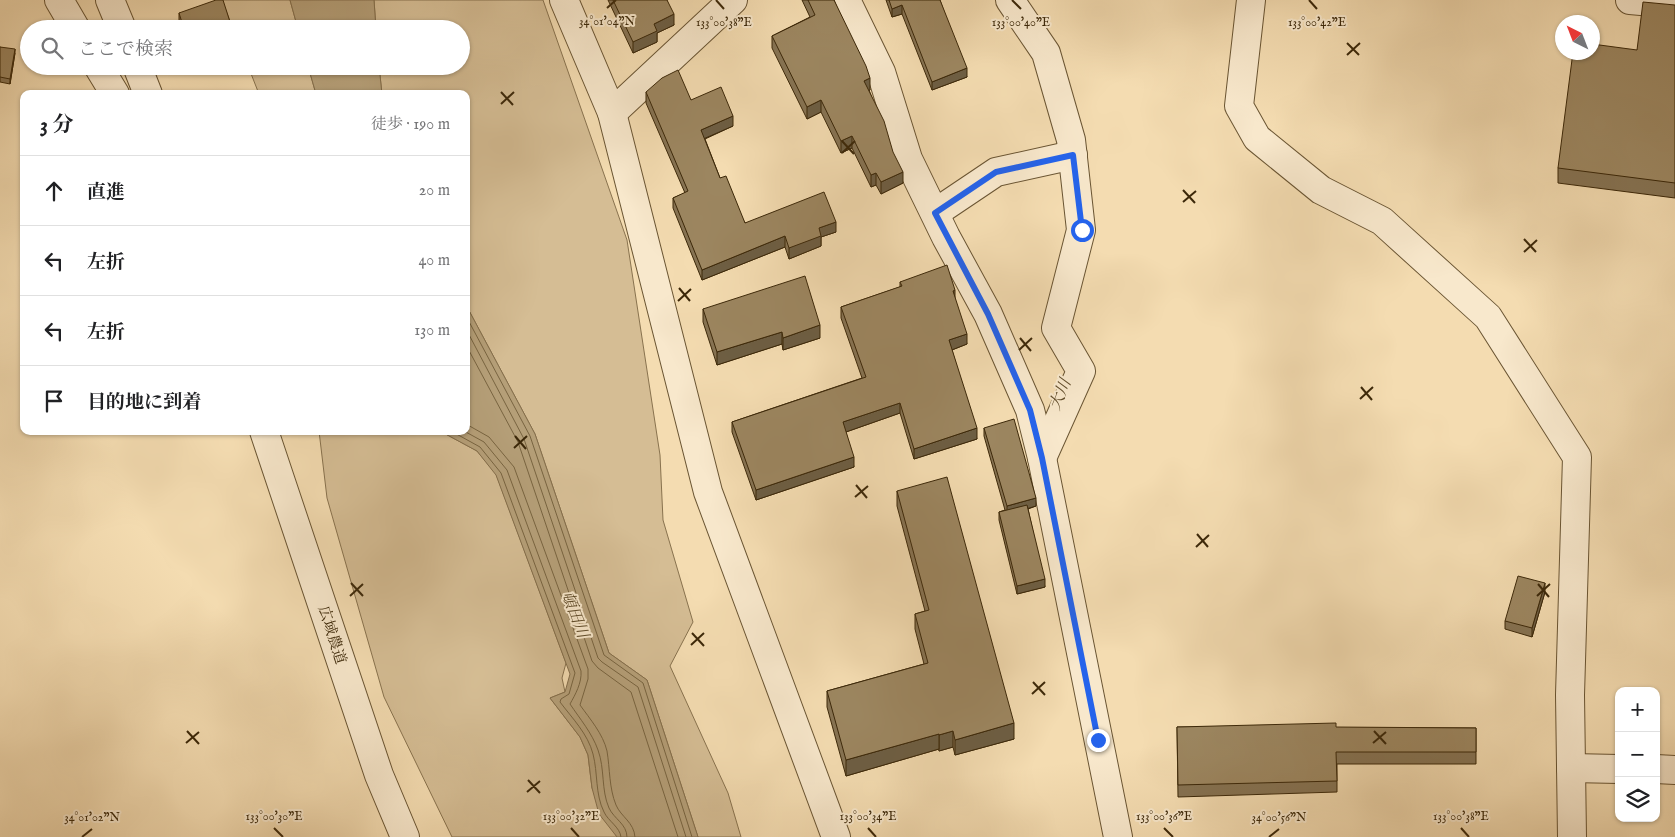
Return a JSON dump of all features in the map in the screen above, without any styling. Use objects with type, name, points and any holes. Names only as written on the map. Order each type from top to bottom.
[{"type":"street","points":[[59,0],[71,20]]},
{"type":"street","points":[[110,0],[118,20]]},
{"type":"street","points":[[564,0],[612,114],[708,492],[836,837]]},
{"type":"street","points":[[846,0],[881,72],[908,159],[992,323],[1030,410],[1042,458],[1118,837]]},
{"type":"street","points":[[1010,0],[1046,52],[1071,140],[1082,230],[1056,328],[1081,371],[1042,458]]},
{"type":"street","points":[[1252,0],[1239,106],[1257,138],[1321,190],[1382,221],[1488,317],[1577,457],[1570,695],[1572,837]]},
{"type":"street","points":[[1630,0],[1675,4]]},
{"type":"street","points":[[612,114],[728,1]]},
{"type":"street","points":[[103,75],[112,90]]},
{"type":"street","points":[[141,75],[146,90]]},
{"type":"street","points":[[935,213],[996,172],[1073,155]]},
{"type":"street","name":"広域農道","points":[[265,435],[379,775],[405,837]]},
{"type":"street","points":[[1571,768],[1615,769]]},
{"type":"street","points":[[1660,769],[1675,770]]},
{"type":"shaded area","points":[[222,0],[290,0],[296,20],[230,20]]},
{"type":"shaded area","points":[[374,0],[543,0],[627,240],[660,455],[663,520],[693,622],[670,666],[728,793],[741,837],[698,837],[647,680],[609,653],[535,434],[470,312],[470,90],[382,90],[380,75],[470,75],[470,20],[375,20]]},
{"type":"shaded area","points":[[252,75],[311,75],[315,90],[257,90]]},
{"type":"shaded area","points":[[319,435],[447,435],[477,451],[496,474],[566,663],[562,678],[565,692],[550,698],[580,737],[588,755],[592,788],[617,837],[452,837],[384,697],[327,498]]},
{"type":"water","points":[[290,0],[374,0],[375,20],[296,20]]},
{"type":"water","points":[[311,75],[380,75],[382,90],[315,90]]},
{"type":"water","name":"頓田川","points":[[470,312],[535,434],[609,653],[647,680],[698,837],[617,837],[599,814],[592,788],[588,755],[580,737],[550,698],[565,692],[570,674],[496,475],[477,451],[447,435],[470,435]]},
{"type":"building","points":[[216,0],[223,0],[229,20],[181,20],[179,13]]},
{"type":"building","points":[[613,0],[667,0],[674,14],[654,24],[657,31],[633,42]]},
{"type":"building","points":[[808,0],[834,0],[866,66],[870,78],[864,81],[884,121],[893,152],[903,172],[881,182],[876,173],[871,175],[852,136],[841,141],[821,100],[807,107],[772,36],[815,15]]},
{"type":"building","points":[[889,0],[940,0],[967,68],[932,82],[902,5],[892,9]]},
{"type":"building","points":[[1643,2],[1675,5],[1675,183],[1558,168],[1572,60],[1600,60],[1600,45],[1637,50]]},
{"type":"building","points":[[0,47],[15,49],[10,79],[0,77]]},
{"type":"building","points":[[678,70],[691,100],[721,87],[733,116],[701,130],[720,178],[726,176],[745,223],[824,192],[836,222],[819,228],[821,236],[789,248],[785,236],[702,270],[673,198],[688,191],[646,92],[662,78]]},
{"type":"building","points":[[947,265],[967,334],[949,340],[977,428],[914,449],[900,403],[843,422],[854,457],[756,490],[732,422],[866,377],[841,307],[902,286],[900,282]]},
{"type":"building","points":[[805,276],[820,325],[783,338],[782,332],[717,352],[703,309]]},
{"type":"building","points":[[1014,419],[1036,498],[1007,506],[984,428]]},
{"type":"building","points":[[947,477],[1014,723],[955,740],[953,731],[939,734],[846,760],[827,691],[928,663],[915,614],[929,610],[897,491]]},
{"type":"building","points":[[1027,505],[1045,579],[1017,586],[999,512]]},
{"type":"building","points":[[1518,576],[1545,583],[1532,628],[1505,621]]},
{"type":"building","points":[[1336,723],[1336,727],[1476,728],[1476,752],[1336,752],[1337,781],[1178,785],[1177,727]]},
{"type":"route","points":[[1082,230],[1073,155],[996,172],[935,213],[988,314],[1030,410],[1042,458],[1098,740]]},
{"type":"water label","name":"大川","points":[[1061,395]]}]
